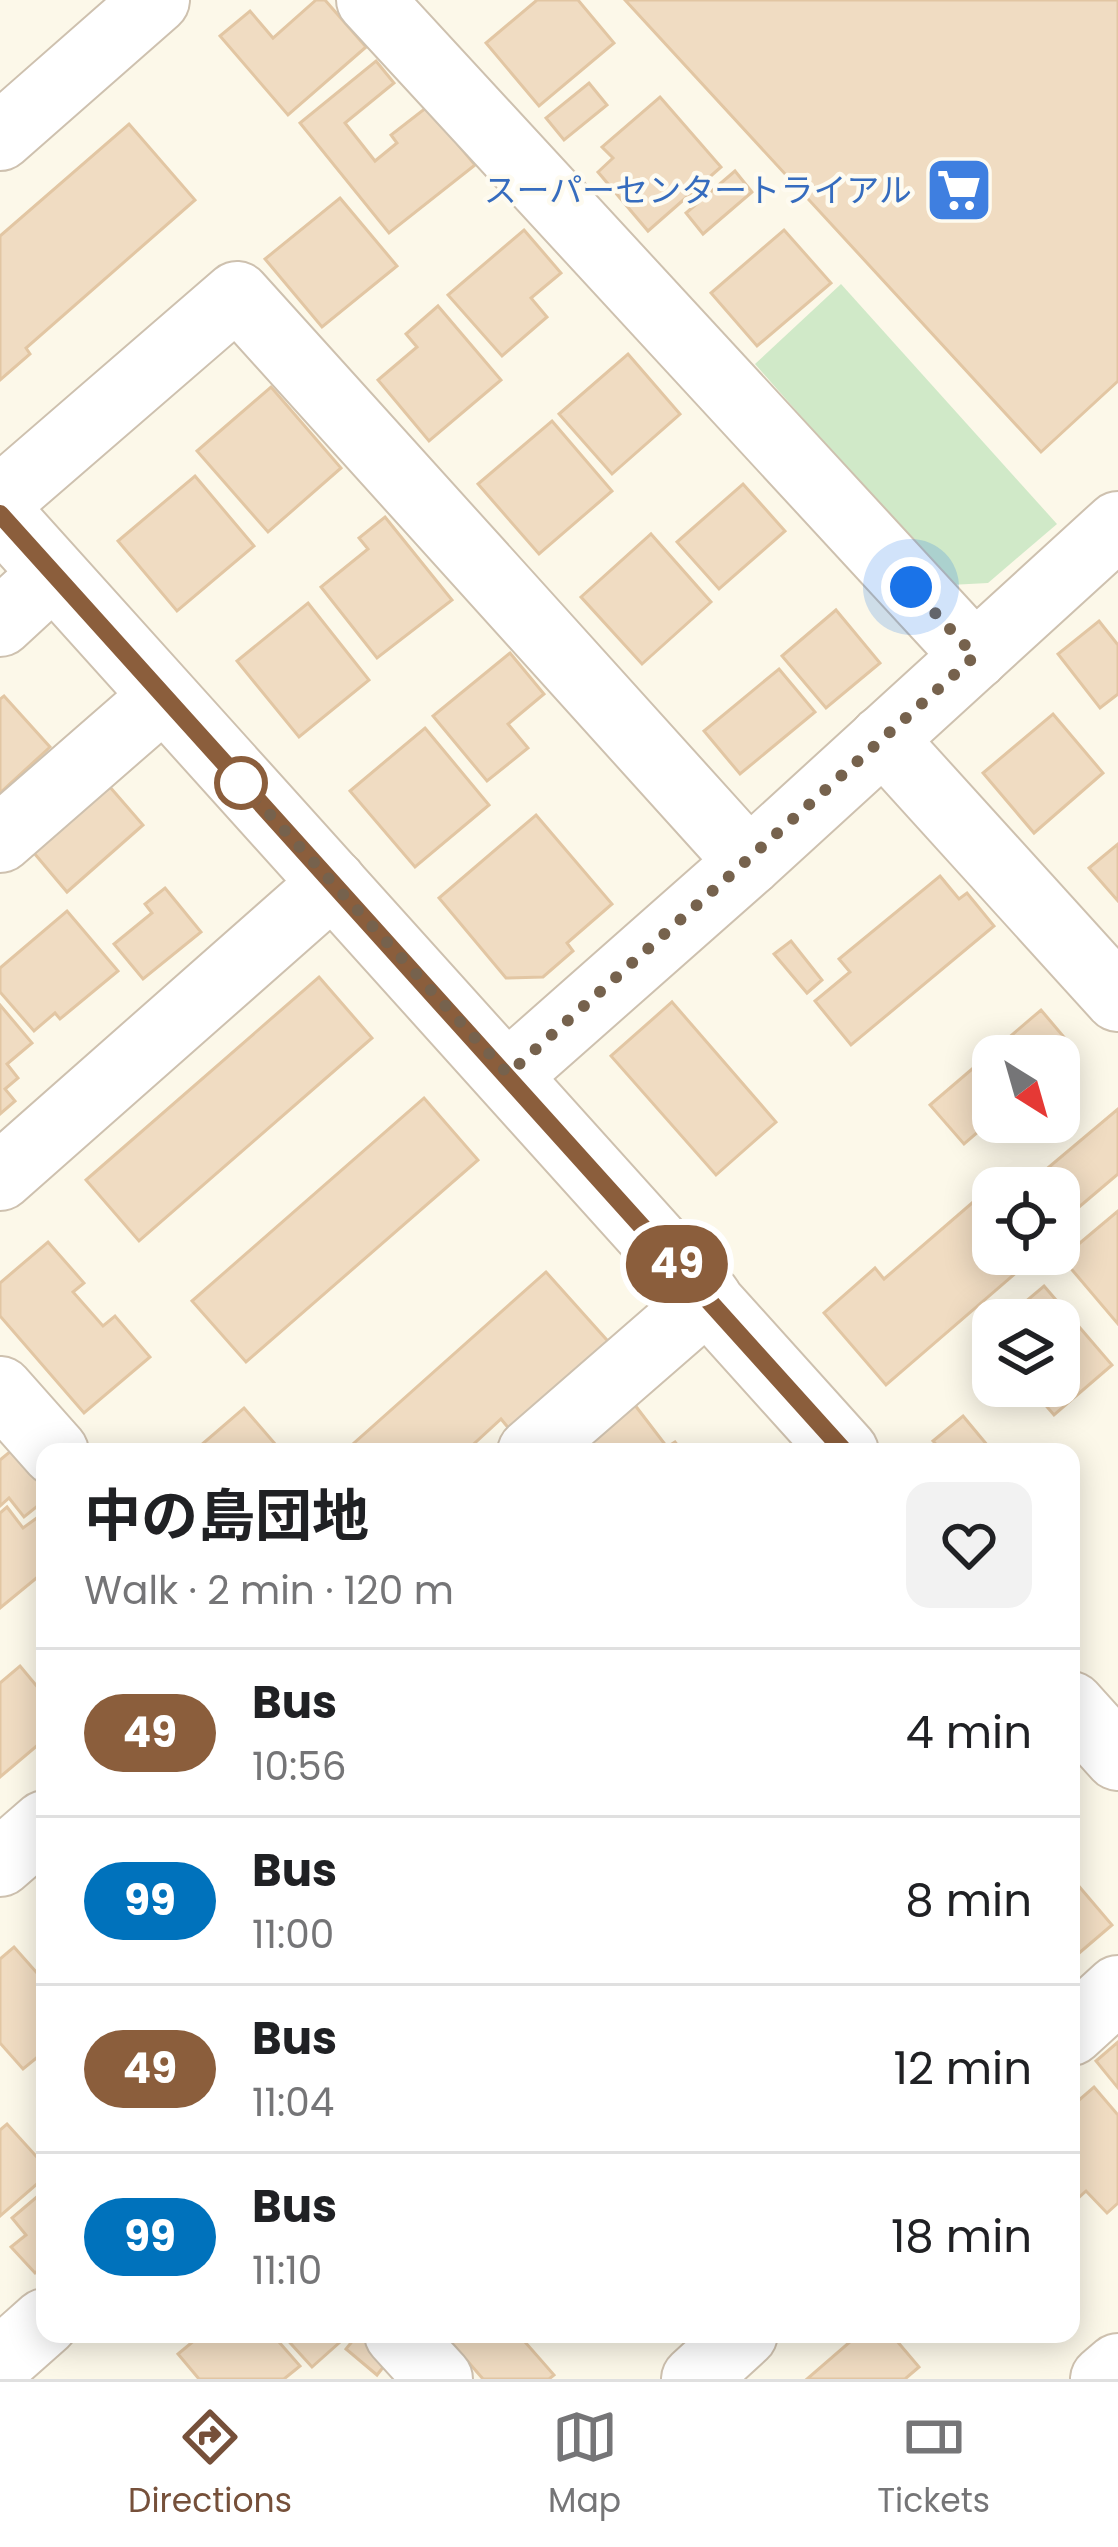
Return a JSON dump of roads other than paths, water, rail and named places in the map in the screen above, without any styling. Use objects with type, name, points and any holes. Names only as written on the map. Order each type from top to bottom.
[{"type":"street","points":[[0,137],[156,0]]},
{"type":"street","points":[[370,0],[975,656]]},
{"type":"street","points":[[0,500],[237,295],[749,862]]},
{"type":"street","points":[[0,514],[837,1443]]},
{"type":"street","points":[[508,1074],[749,862],[1118,525]]},
{"type":"street","points":[[0,623],[52,575]]},
{"type":"street","points":[[0,839],[163,697]]},
{"type":"street","points":[[883,739],[1118,998]]},
{"type":"street","points":[[0,1178],[333,883]]},
{"type":"street","points":[[541,1443],[708,1298]]},
{"type":"street","points":[[0,1390],[47,1443]]},
{"type":"street","points":[[1080,1715],[1118,1757]]},
{"type":"street","points":[[0,1863],[36,1832]]},
{"type":"street","points":[[1080,2024],[1118,1989]]},
{"type":"street","points":[[0,2362],[36,2330]]},
{"type":"street","points":[[406,2343],[439,2379]]},
{"type":"street","points":[[695,2379],[734,2343]]},
{"type":"street","points":[[1104,2379],[1118,2367]]},
{"type":"place","name":"スーパーセンタートライアル","points":[[959,190]]}]
